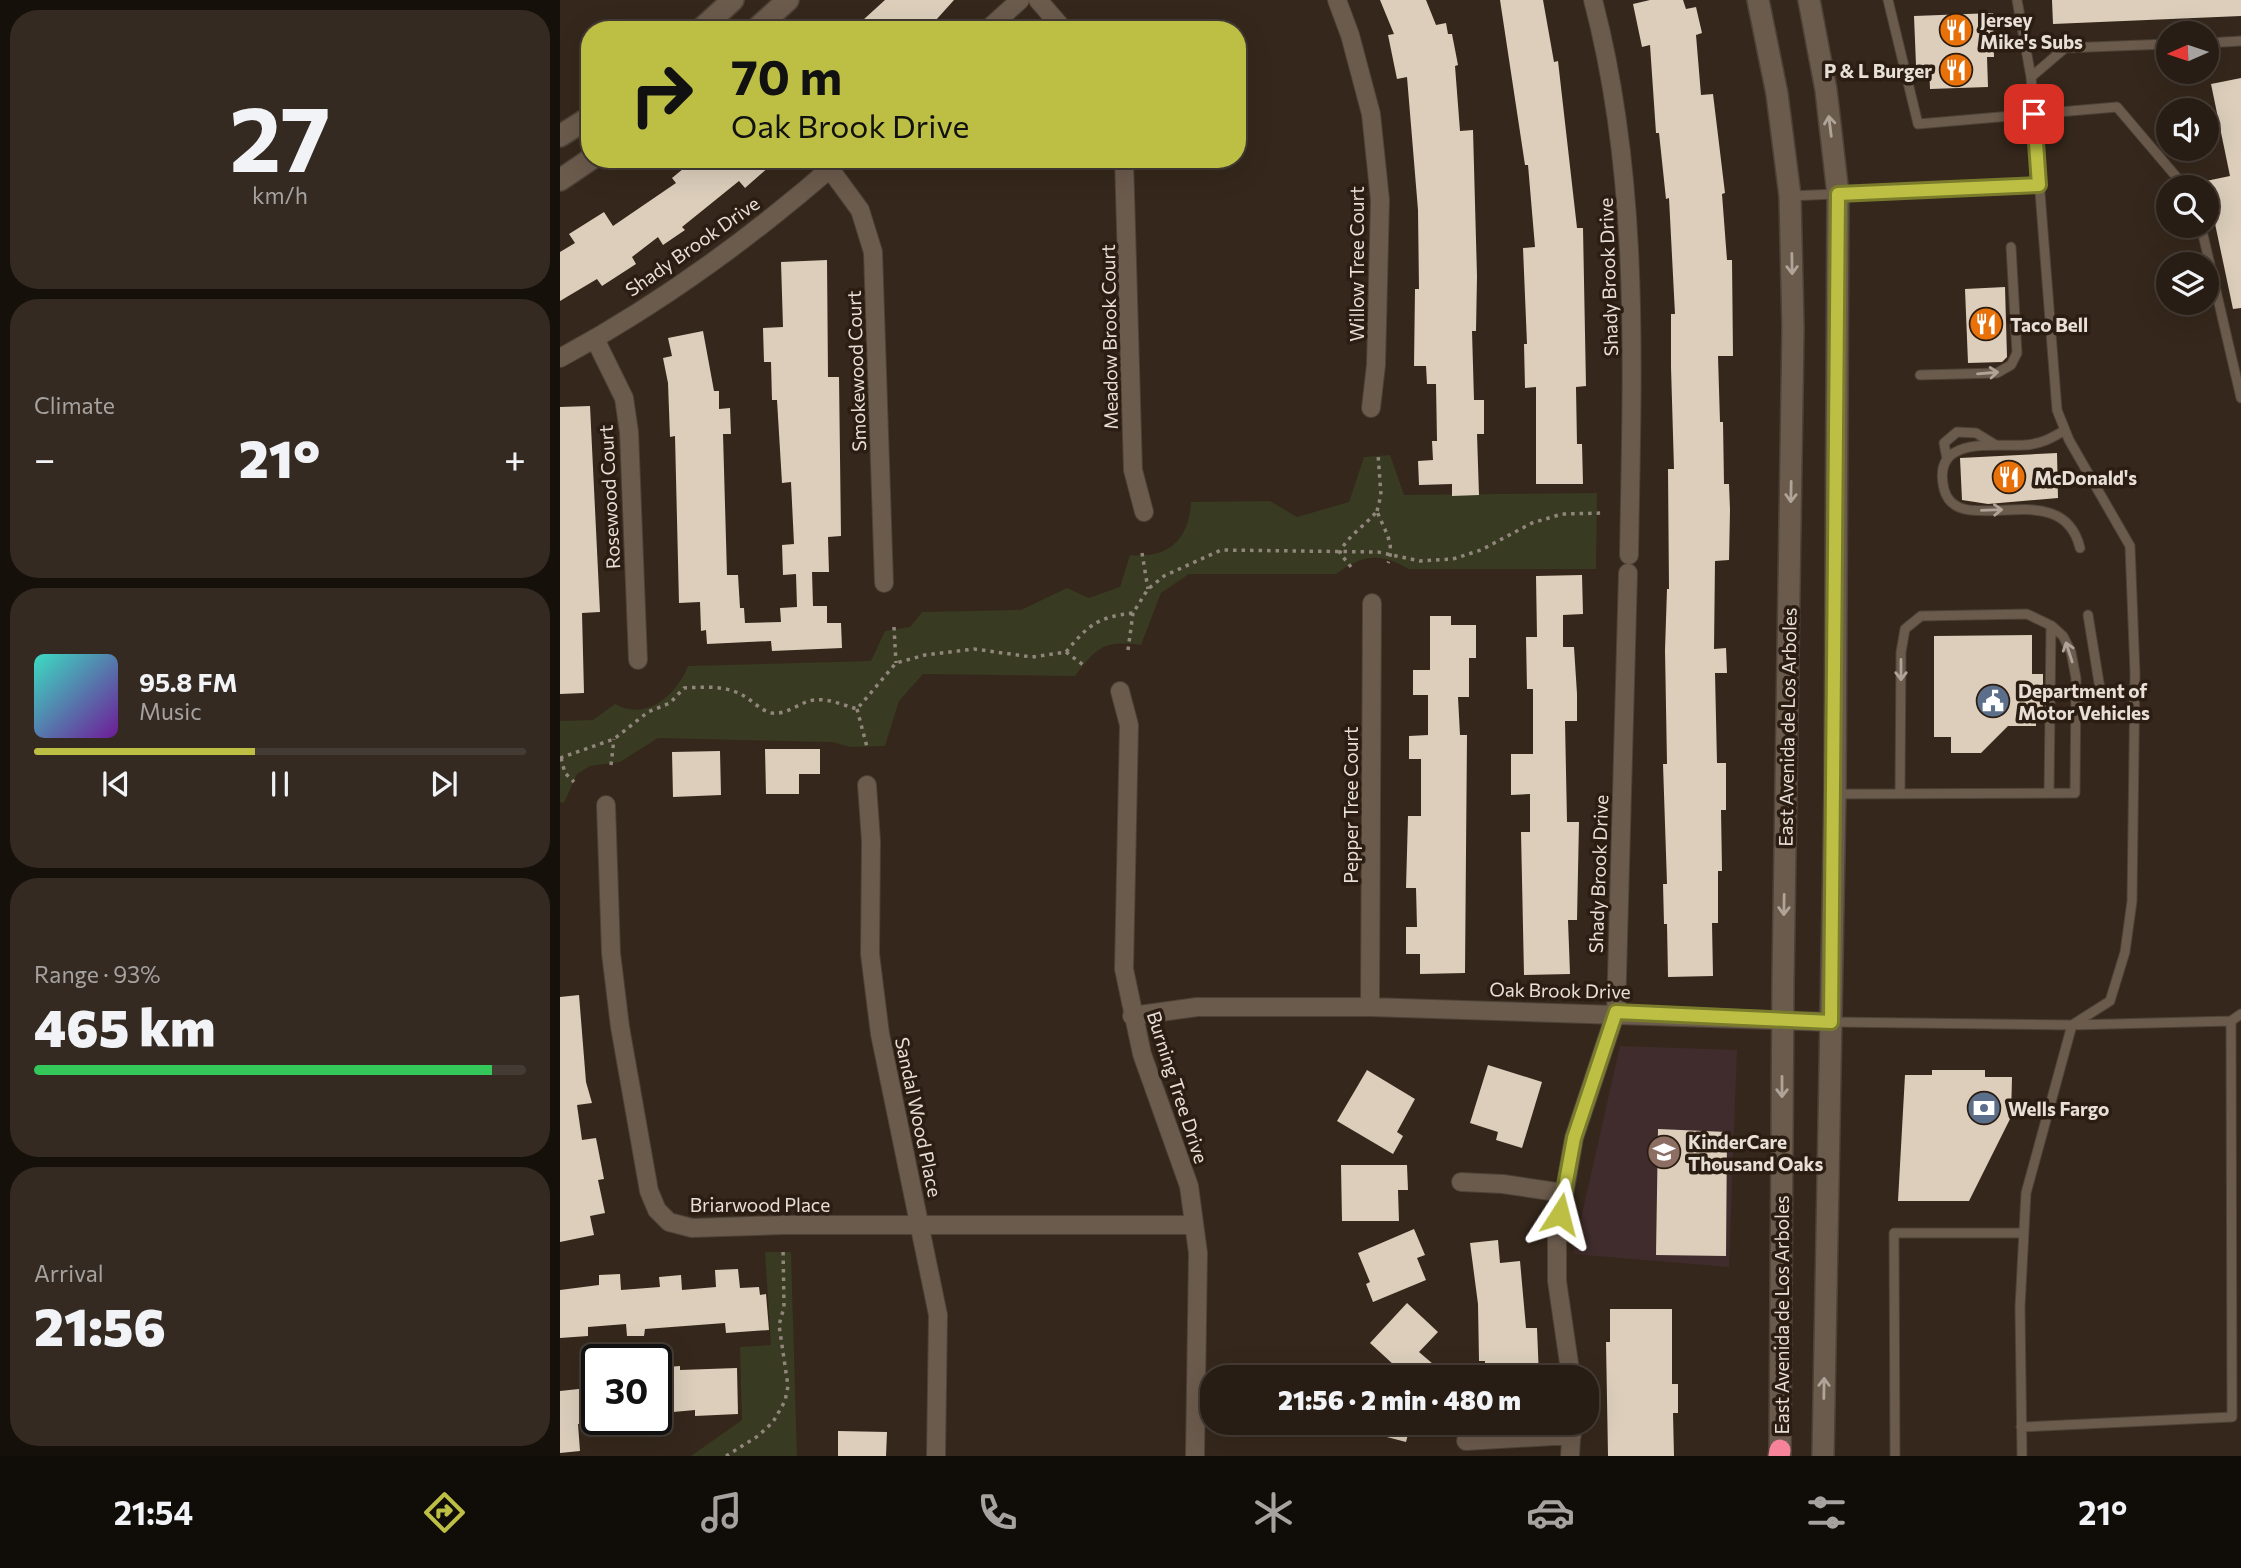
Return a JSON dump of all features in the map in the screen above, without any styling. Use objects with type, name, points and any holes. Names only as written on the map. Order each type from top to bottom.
[{"type":"main road","points":[[710,21],[733,0]]},
{"type":"main road","points":[[765,21],[788,0]]},
{"type":"main road","name":"East Avenida de Los Arboles","points":[[1758,0],[1777,94],[1790,196],[1793,328],[1780,1454]]},
{"type":"main road","points":[[1809,0],[1826,90],[1838,194],[1835,794],[1823,1456]]},
{"type":"main road","points":[[560,136],[581,123]]},
{"type":"main road","points":[[560,180],[581,166]]},
{"type":"street","points":[[997,21],[1020,0]]},
{"type":"street","points":[[1038,0],[1056,21]]},
{"type":"street","name":"Willow Tree Court","points":[[1337,0],[1350,35],[1371,114],[1380,200],[1376,365],[1371,408]]},
{"type":"street","name":"Shady Brook Drive","points":[[1569,1365],[1557,1281],[1557,1235],[1574,1138],[1616,1012],[1629,564],[1633,318],[1630,234],[1622,146],[1593,0]]},
{"type":"street","name":"Shady Brook Drive","points":[[560,358],[595,339],[723,254],[831,168]]},
{"type":"street","name":"Smokewood Court","points":[[838,168],[860,210],[873,252],[884,583]]},
{"type":"street","name":"Meadow Brook Court","points":[[1124,168],[1133,470],[1144,512]]},
{"type":"street","name":"Rosewood Court","points":[[595,339],[624,398],[629,432],[638,660]]},
{"type":"street","name":"Pepper Tree Court","points":[[1370,1007],[1372,603]]},
{"type":"street","name":"Burning Tree Drive","points":[[1120,691],[1129,725],[1124,969],[1142,1054],[1189,1186],[1198,1253],[1195,1456]]},
{"type":"street","name":"Sandal Wood Place","points":[[867,785],[871,841],[870,954],[880,1034],[938,1315],[936,1456]]},
{"type":"street","name":"Briarwood Place","points":[[606,805],[611,953],[618,1015],[644,1166],[657,1210],[668,1222],[692,1228],[783,1225],[1194,1225]]},
{"type":"street","name":"Oak Brook Drive","points":[[1132,1016],[1197,1007],[1370,1007],[1616,1012],[1831,1022]]},
{"type":"street","points":[[1461,1182],[1503,1184],[1563,1193]]},
{"type":"street","points":[[1466,1441],[1520,1435]]},
{"type":"street","points":[[1570,1456],[1572,1435]]},
{"type":"lane","points":[[1888,0],[1919,124],[2117,107],[2175,175]]},
{"type":"lane","points":[[2017,0],[2031,77],[2057,410],[2065,430],[2130,546],[2135,673],[2132,901],[2125,952],[2110,1001],[2072,1025],[2026,1193],[2023,1233],[2022,1456]]},
{"type":"lane","points":[[2219,42],[2241,41]]},
{"type":"lane","points":[[2031,77],[2065,48],[2156,44]]},
{"type":"lane","points":[[1790,196],[2039,185]]},
{"type":"lane","points":[[2204,238],[2241,398]]},
{"type":"lane","points":[[1920,375],[1997,373],[2011,365],[2017,353],[2011,247]]},
{"type":"lane","points":[[1947,459],[1956,451],[1995,445],[2027,445],[2051,439],[2065,430]]},
{"type":"lane","points":[[1995,445],[1976,433],[1957,432],[1944,443],[1947,459],[1944,487],[1949,502],[1963,511],[2026,508],[2059,515],[2072,527],[2080,548]]},
{"type":"lane","points":[[1835,794],[2075,793],[2076,699],[2071,652],[2063,636],[2051,626],[2027,614],[1921,616],[1905,629],[1901,652],[1900,793]]},
{"type":"lane","points":[[2076,699],[2100,689],[2088,615]]},
{"type":"lane","points":[[2049,793],[2051,626]]},
{"type":"lane","points":[[2021,1427],[2232,1417],[2231,1021],[2241,1014]]},
{"type":"lane","name":"Oak Brook Drive","points":[[1831,1022],[2072,1025],[2231,1021]]},
{"type":"lane","points":[[1895,1456],[1894,1233],[2023,1233]]},
{"type":"path","points":[[1339,553],[1342,544],[1365,527],[1377,510],[1381,495],[1378,454]]},
{"type":"path","points":[[1377,510],[1390,541],[1391,555],[1388,563]]},
{"type":"path","points":[[1128,650],[1133,612],[1147,589],[1196,559],[1221,550],[1391,555],[1420,561],[1453,559],[1481,550],[1532,523],[1562,514],[1605,513]]},
{"type":"path","points":[[1142,553],[1147,589]]},
{"type":"path","points":[[1339,553],[1351,567]]},
{"type":"path","points":[[857,709],[896,663],[959,649],[1032,657],[1066,652],[1084,630],[1105,616],[1133,612]]},
{"type":"path","points":[[894,626],[896,663]]},
{"type":"path","points":[[1066,652],[1086,667]]},
{"type":"path","points":[[574,782],[565,773],[561,758],[614,739],[648,712],[670,703],[684,688],[709,687],[742,694],[764,710],[773,713],[784,712],[813,700],[832,701],[857,709]]},
{"type":"path","points":[[857,709],[867,747]]},
{"type":"path","points":[[611,765],[614,739]]},
{"type":"path","points":[[726,1456],[758,1436],[773,1422],[785,1401],[788,1387],[779,1325],[784,1307],[783,1247]]},
{"type":"shaded area","name":"KinderCare Thousand Oaks","points":[[1620,1046],[1737,1050],[1729,1267],[1573,1254]]},
{"type":"green space","points":[[1390,455],[1404,495],[1597,493],[1596,569],[1408,569],[1389,560],[1371,558],[1354,563],[1336,574],[1189,574],[1161,593],[1141,645],[1118,644],[1102,648],[1089,658],[1075,676],[923,674],[899,701],[885,746],[851,747],[832,742],[658,738],[620,762],[590,766],[577,774],[564,803],[560,802],[560,721],[593,720],[615,704],[638,710],[649,707],[669,695],[688,666],[871,661],[885,631],[910,627],[922,612],[1021,610],[1067,588],[1089,598],[1120,587],[1130,555],[1155,554],[1174,544],[1186,527],[1191,502],[1270,501],[1297,517],[1349,502],[1364,457]]},
{"type":"green space","points":[[765,1252],[791,1252],[797,1456],[691,1456],[742,1420],[740,1347],[771,1345]]},
{"type":"building","points":[[885,0],[954,0],[935,21],[862,21]]},
{"type":"building","points":[[1380,0],[1426,0],[1436,25],[1446,23],[1448,34],[1452,34],[1458,65],[1455,66],[1460,131],[1473,130],[1477,276],[1476,331],[1472,331],[1474,400],[1484,400],[1484,434],[1477,434],[1479,495],[1452,496],[1452,484],[1419,485],[1418,461],[1433,460],[1432,441],[1437,441],[1436,384],[1427,384],[1426,366],[1414,366],[1415,289],[1419,289],[1418,210],[1407,77],[1397,79],[1388,35],[1394,34]]},
{"type":"building","points":[[1500,0],[1543,0],[1554,62],[1558,61],[1577,228],[1583,228],[1586,386],[1576,387],[1577,444],[1582,444],[1583,484],[1536,484],[1536,387],[1525,388],[1524,344],[1527,344],[1523,248],[1535,247],[1528,165],[1525,165]]},
{"type":"building","points":[[1650,0],[1683,0],[1686,9],[1696,7],[1702,33],[1696,35],[1701,95],[1713,94],[1725,193],[1722,194],[1727,260],[1732,260],[1733,356],[1718,356],[1724,484],[1729,484],[1730,510],[1729,560],[1715,561],[1714,649],[1726,648],[1727,673],[1715,673],[1717,763],[1726,763],[1726,810],[1721,810],[1722,871],[1718,871],[1718,923],[1712,923],[1713,976],[1668,977],[1667,924],[1664,924],[1663,884],[1667,884],[1663,764],[1667,764],[1665,650],[1669,589],[1668,469],[1674,469],[1671,314],[1675,314],[1669,198],[1666,199],[1659,133],[1656,133],[1650,45],[1642,47],[1633,4]]},
{"type":"building","points":[[2052,0],[2241,0],[2241,16],[2053,24]]},
{"type":"building","points":[[1993,13],[1994,57],[1987,57],[1988,87],[1930,89],[1929,65],[1916,65],[1914,16]]},
{"type":"building","points":[[2241,78],[2241,308],[2233,309],[2218,238],[2219,178],[2230,176],[2219,123],[2219,98],[2214,98],[2211,84]]},
{"type":"building","points":[[684,168],[768,168],[745,188],[739,181],[682,227],[685,230],[663,245],[658,237],[632,257],[636,264],[602,286],[597,279],[560,301],[560,252],[575,243],[569,234],[604,212],[613,226],[676,183],[672,178]]},
{"type":"building","points":[[827,260],[828,377],[839,377],[841,536],[828,537],[829,572],[812,572],[813,606],[827,606],[827,623],[841,623],[842,648],[772,651],[771,641],[707,644],[706,630],[701,631],[700,602],[679,603],[675,436],[670,437],[668,383],[663,358],[672,356],[668,338],[703,331],[714,391],[719,391],[719,409],[730,408],[731,434],[723,434],[727,575],[738,575],[740,608],[744,608],[745,623],[781,622],[780,608],[797,607],[796,574],[783,575],[782,545],[794,544],[791,482],[782,483],[777,400],[772,400],[771,362],[764,362],[763,328],[783,327],[781,262]]},
{"type":"building","name":"Taco Bell","points":[[2005,287],[2007,357],[2002,362],[1968,363],[1965,289]]},
{"type":"building","points":[[590,406],[600,612],[582,613],[584,693],[560,694],[560,407]]},
{"type":"building","name":"McDonald's","points":[[2057,453],[2058,498],[1988,504],[1962,500],[1960,458]]},
{"type":"building","points":[[1582,575],[1583,614],[1563,615],[1563,647],[1574,647],[1577,694],[1577,721],[1565,721],[1567,822],[1579,822],[1577,920],[1568,920],[1570,974],[1524,975],[1521,832],[1530,832],[1530,794],[1511,795],[1511,754],[1533,754],[1533,689],[1527,689],[1526,637],[1537,637],[1536,576]]},
{"type":"building","points":[[1430,616],[1451,616],[1451,625],[1476,625],[1476,658],[1469,658],[1469,697],[1458,697],[1460,735],[1467,735],[1465,973],[1420,974],[1420,954],[1406,954],[1406,927],[1417,927],[1416,888],[1406,888],[1408,816],[1421,816],[1421,759],[1409,759],[1409,736],[1428,735],[1428,695],[1413,695],[1413,670],[1430,670]]},
{"type":"building","name":"Department of Motor Vehicles","points":[[2032,635],[2032,674],[2043,674],[2043,709],[2036,715],[2036,726],[2008,726],[1981,753],[1951,753],[1951,737],[1934,737],[1934,636]]},
{"type":"building","points":[[765,749],[820,749],[820,774],[799,774],[799,794],[766,794]]},
{"type":"building","points":[[720,751],[721,795],[673,797],[672,752]]},
{"type":"building","points":[[579,995],[586,1082],[592,1103],[577,1105],[582,1140],[596,1138],[604,1179],[598,1180],[605,1213],[590,1216],[594,1235],[560,1242],[560,997]]},
{"type":"building","points":[[1488,1065],[1542,1082],[1522,1148],[1496,1140],[1498,1132],[1470,1123]]},
{"type":"building","points":[[1367,1070],[1415,1099],[1397,1132],[1403,1136],[1393,1154],[1337,1121]]},
{"type":"building","points":[[1932,1070],[1985,1070],[1985,1077],[2012,1077],[2011,1117],[1969,1201],[1898,1201],[1905,1075],[1932,1075]]},
{"type":"building","points":[[1658,1129],[1727,1132],[1726,1256],[1656,1255]]},
{"type":"building","points":[[1341,1165],[1407,1165],[1408,1190],[1398,1190],[1399,1221],[1342,1221]]},
{"type":"building","points":[[1414,1229],[1425,1255],[1417,1258],[1426,1280],[1373,1302],[1366,1284],[1370,1282],[1358,1253]]},
{"type":"building","points":[[1498,1240],[1500,1263],[1520,1261],[1526,1328],[1537,1328],[1539,1365],[1485,1365],[1485,1361],[1479,1361],[1478,1304],[1470,1243]]},
{"type":"building","points":[[738,1269],[740,1288],[759,1287],[760,1295],[766,1294],[769,1330],[726,1333],[725,1323],[645,1329],[644,1336],[627,1336],[626,1324],[588,1327],[588,1336],[560,1338],[560,1290],[599,1285],[599,1275],[620,1274],[621,1290],[660,1287],[659,1277],[681,1275],[682,1290],[716,1287],[715,1270]]},
{"type":"building","points":[[1407,1303],[1438,1332],[1419,1352],[1432,1365],[1394,1365],[1370,1343]]},
{"type":"building","points":[[1610,1309],[1672,1309],[1672,1384],[1678,1384],[1678,1413],[1673,1413],[1674,1456],[1608,1456],[1606,1342],[1610,1342]]},
{"type":"building","points":[[680,1366],[680,1370],[737,1368],[738,1414],[695,1416],[695,1410],[672,1412],[672,1367]]},
{"type":"building","points":[[581,1389],[581,1424],[578,1424],[580,1451],[560,1453],[560,1391]]},
{"type":"building","points":[[838,1431],[887,1432],[886,1456],[838,1456]]},
{"type":"building","points":[[1379,1435],[1408,1435],[1406,1442]]},
{"type":"place","name":"Jersey Mike's Subs","points":[[1956,30]]},
{"type":"place","name":"P & L Burger","points":[[1956,70]]},
{"type":"place","name":"Taco Bell","points":[[1986,324]]},
{"type":"place","name":"McDonald's","points":[[2009,477]]},
{"type":"place","name":"Department of Motor Vehicles","points":[[1993,701]]},
{"type":"place","name":"Wells Fargo","points":[[1984,1108]]},
{"type":"place","name":"KinderCare Thousand Oaks","points":[[1664,1152]]},
{"type":"route","points":[[1560,1214],[1574,1138],[1616,1012],[1831,1022],[1839,351],[1838,194],[2039,185],[2034,114]]}]
